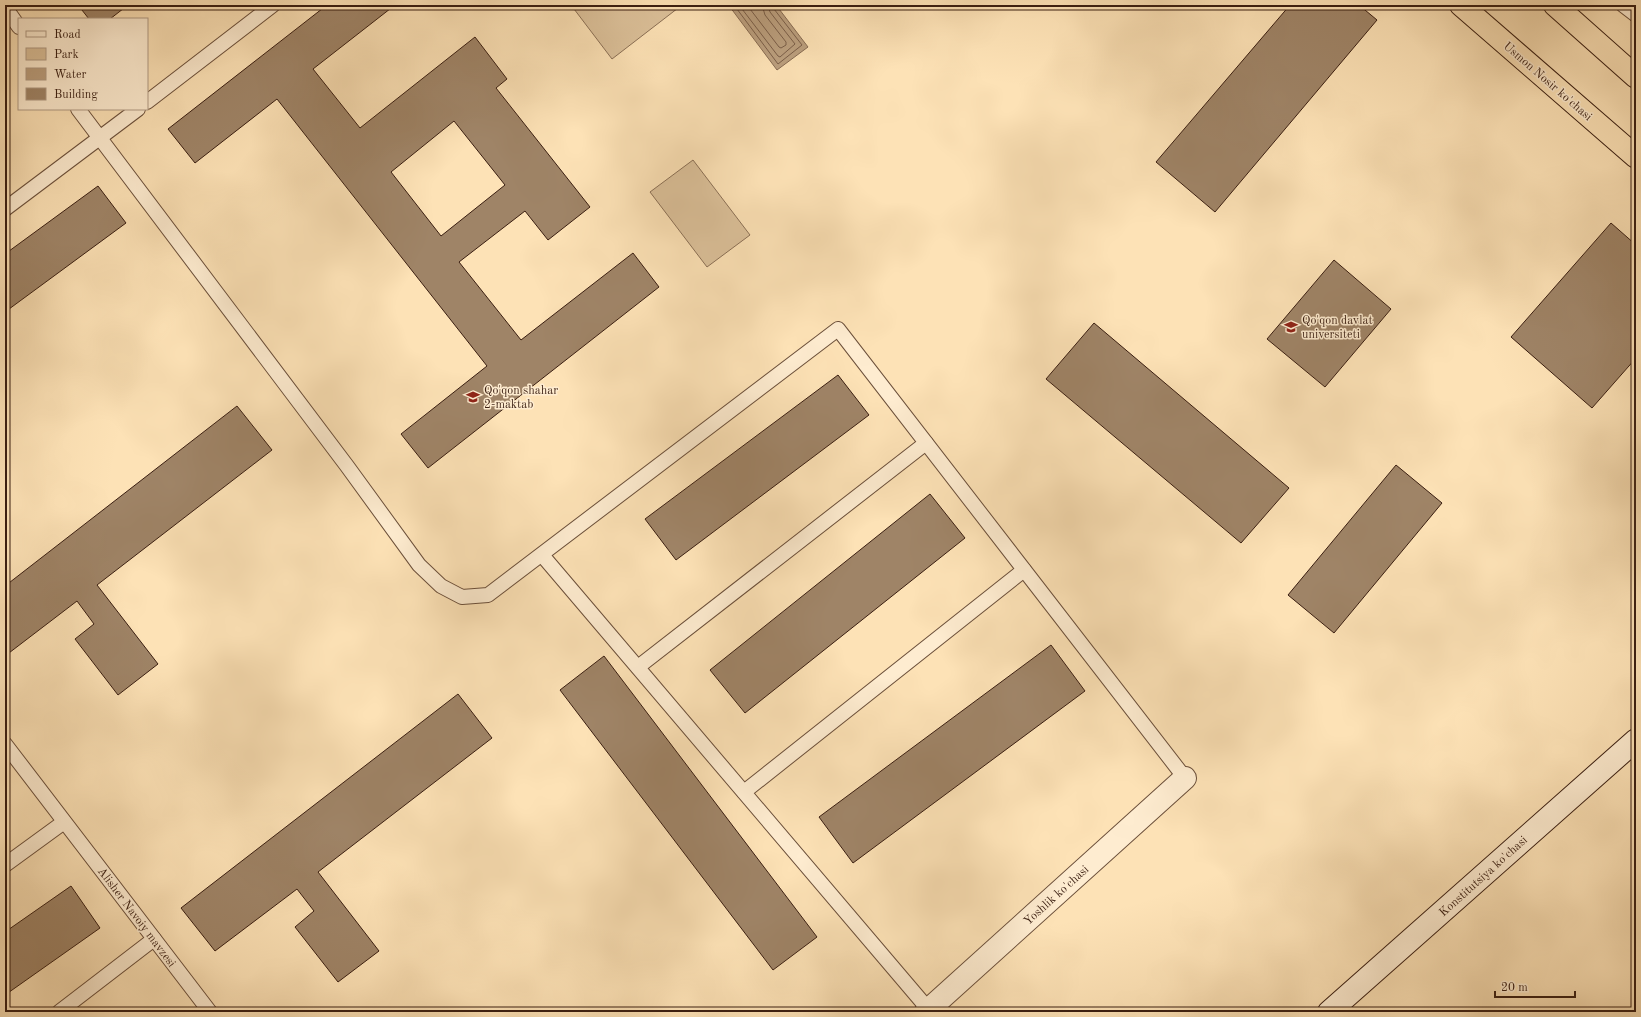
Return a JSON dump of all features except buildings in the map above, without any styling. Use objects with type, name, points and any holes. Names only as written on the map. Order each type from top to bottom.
[{"type":"highway","name":"Usmon Nosir ko'chasi","points":[[1461,5],[1636,157]]},
{"type":"highway","points":[[1555,5],[1636,77]]},
{"type":"street","name":"Konstitutsiya ko'chasi","points":[[1329,1012],[1636,740]]},
{"type":"street","name":"Yoshlik ko'chasi","points":[[928,1011],[1185,778]]},
{"type":"lane","points":[[148,101],[273,5]]},
{"type":"lane","points":[[1623,5],[1636,16]]},
{"type":"lane","points":[[5,7],[18,26]]},
{"type":"lane","points":[[79,110],[99,139],[347,466],[419,565],[441,586],[462,597],[488,595],[838,329],[1185,778]]},
{"type":"lane","points":[[5,209],[137,110]]},
{"type":"lane","points":[[638,667],[926,443]]},
{"type":"lane","points":[[542,554],[928,1011]]},
{"type":"lane","points":[[744,792],[1024,570]]},
{"type":"lane","name":"Alisher Navoiy mavzesi","points":[[5,744],[210,1012]]},
{"type":"lane","points":[[5,865],[64,822]]},
{"type":"lane","points":[[59,1012],[154,939]]},
{"type":"green space","points":[[571,5],[682,5],[612,59]]},
{"type":"green space","points":[[693,160],[750,235],[707,267],[650,192]]},
{"type":"water","points":[[732,5],[776,5],[808,47],[777,70],[730,7]]},
{"type":"place","name":"Qo'qon davlat universiteti","points":[[1291,327]]},
{"type":"place","name":"Qo'qon shahar 2-maktab","points":[[473,397]]}]
